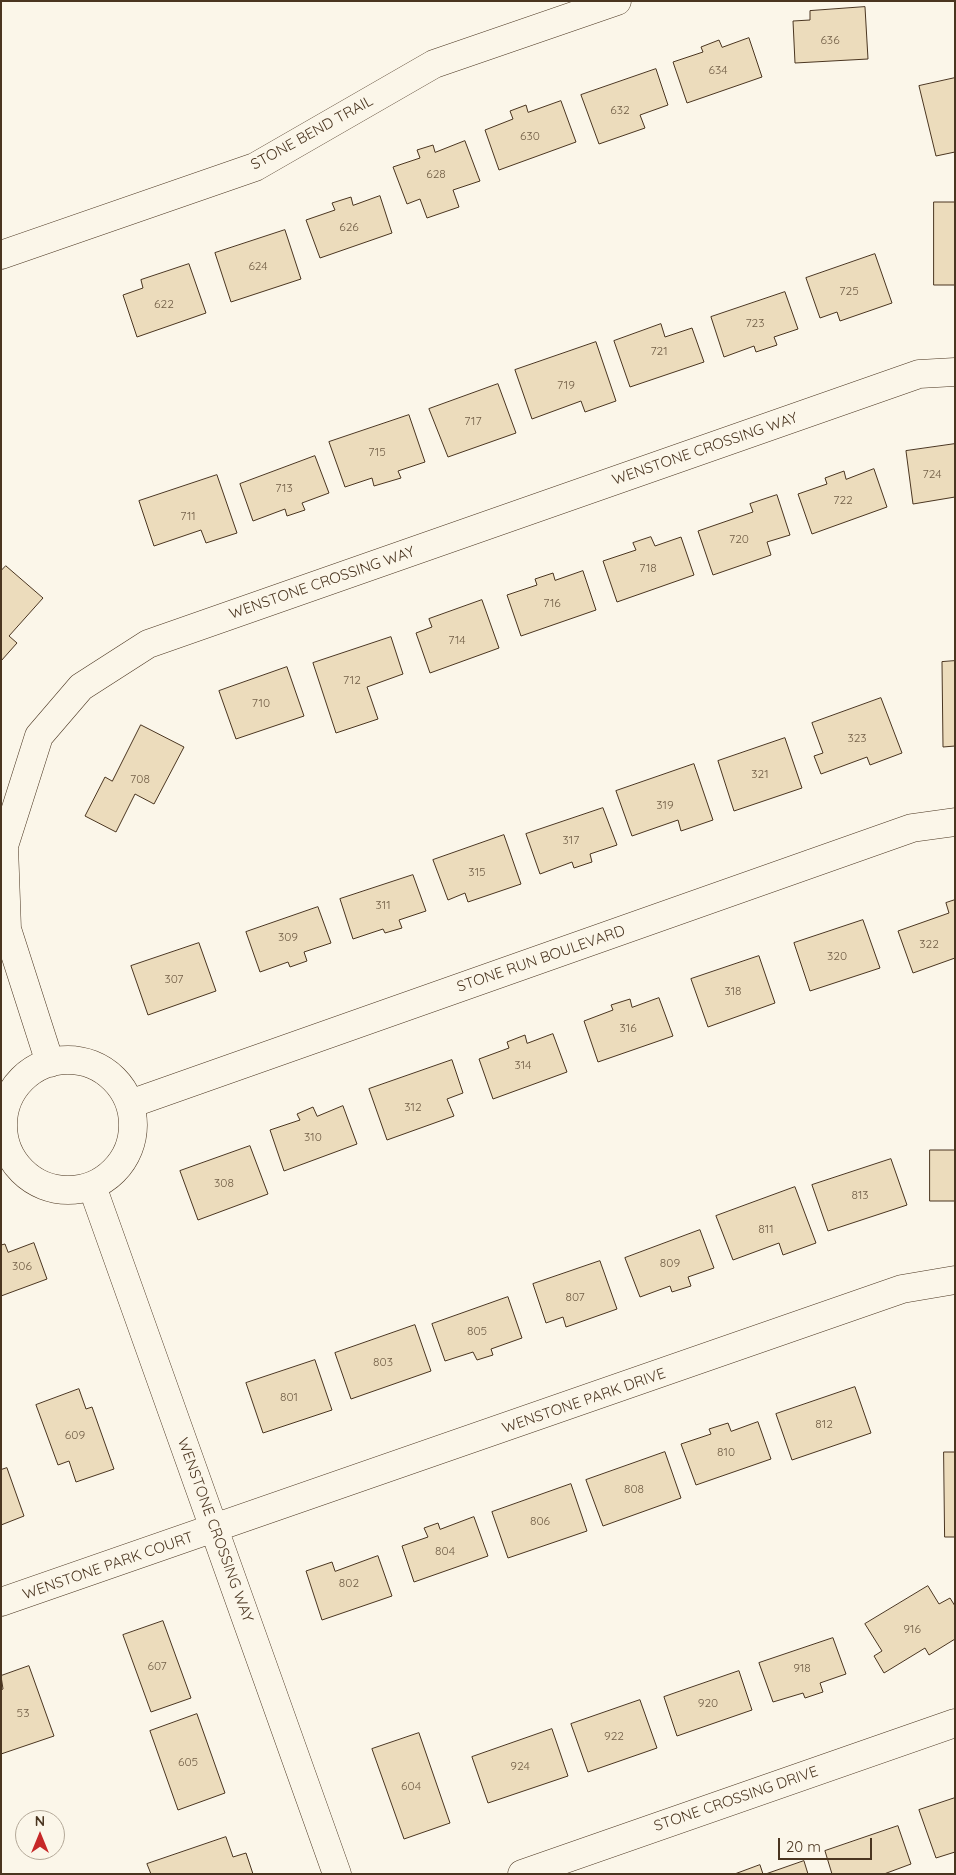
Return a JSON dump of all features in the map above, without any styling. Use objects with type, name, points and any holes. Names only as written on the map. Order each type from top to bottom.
[{"type":"street","name":"STONE BEND TRAIL","points":[[1,255],[255,167],[434,64],[617,1]]},
{"type":"street","name":"WENSTONE CROSSING WAY","points":[[50,1063],[7,929],[4,846],[39,736],[81,686],[148,644],[919,374],[955,372]]},
{"type":"street","name":"STONE RUN BOULEVARD","points":[[130,1104],[912,828],[955,822]]},
{"type":"street","points":[[69,1060],[89,1064],[107,1073],[121,1087],[130,1104],[134,1124],[131,1144],[123,1161],[109,1176],[92,1186],[71,1190],[50,1188],[31,1179],[16,1164],[4,1147],[3,1125],[6,1105],[16,1087],[31,1072],[50,1063],[69,1060]]},
{"type":"street","name":"WENSTONE CROSSING WAY","points":[[92,1186],[337,1874]]},
{"type":"street","name":"WENSTONE PARK DRIVE","points":[[214,1529],[902,1289],[955,1280]]},
{"type":"street","name":"WENSTONE PARK COURT","points":[[1,1602],[214,1529]]},
{"type":"street","name":"STONE CROSSING DRIVE","points":[[522,1874],[953,1724]]},
{"type":"building","points":[[865,7],[868,59],[795,63],[793,21],[810,20],[810,11]]},
{"type":"building","points":[[749,38],[762,77],[687,103],[673,62],[703,52],[701,47],[719,40],[722,47]]},
{"type":"building","points":[[656,69],[668,105],[640,115],[645,128],[599,144],[581,95]]},
{"type":"building","points":[[955,78],[955,152],[936,156],[919,86]]},
{"type":"building","points":[[561,101],[576,142],[499,170],[485,130],[513,119],[510,111],[526,105],[528,112]]},
{"type":"building","points":[[465,141],[480,181],[453,190],[459,207],[427,218],[420,199],[407,204],[393,167],[420,158],[417,150],[433,145],[435,152]]},
{"type":"building","points":[[380,196],[392,233],[320,258],[306,220],[335,210],[332,203],[351,197],[353,205]]},
{"type":"building","points":[[934,202],[955,202],[955,285],[934,285]]},
{"type":"building","points":[[285,230],[301,279],[231,302],[215,253]]},
{"type":"building","points":[[875,254],[892,303],[840,321],[837,312],[820,318],[806,278]]},
{"type":"building","points":[[189,264],[206,313],[137,337],[123,295],[143,288],[141,280]]},
{"type":"building","points":[[785,292],[798,329],[774,337],[777,345],[756,352],[754,346],[724,357],[711,317]]},
{"type":"building","points":[[661,324],[665,337],[692,328],[704,362],[630,387],[614,341]]},
{"type":"building","points":[[596,342],[616,401],[585,412],[581,401],[532,419],[515,370]]},
{"type":"building","points":[[498,384],[516,433],[448,457],[429,409]]},
{"type":"building","points":[[409,415],[425,462],[398,471],[401,478],[374,486],[372,478],[345,487],[329,442]]},
{"type":"building","points":[[955,444],[955,497],[913,504],[906,451]]},
{"type":"building","points":[[315,456],[329,493],[302,503],[305,510],[287,516],[285,509],[253,521],[240,484]]},
{"type":"building","points":[[874,469],[887,507],[812,534],[798,494],[827,484],[825,478],[844,471],[846,479]]},
{"type":"building","points":[[217,475],[237,533],[206,543],[201,530],[154,546],[139,501]]},
{"type":"building","points":[[777,495],[790,535],[767,542],[771,555],[713,575],[698,531],[753,512],[750,504]]},
{"type":"building","points":[[651,537],[655,546],[681,537],[694,575],[617,602],[603,561],[636,550],[633,543]]},
{"type":"building","points":[[6,566],[43,598],[9,636],[17,643],[1,661],[1,571]]},
{"type":"building","points":[[583,571],[596,610],[521,636],[507,595],[537,585],[535,579],[553,573],[555,580]]},
{"type":"building","points":[[482,600],[499,648],[430,673],[416,633],[432,627],[429,619]]},
{"type":"building","points":[[391,637],[403,674],[367,687],[378,719],[336,733],[313,663]]},
{"type":"building","points":[[955,661],[955,746],[943,747],[942,662]]},
{"type":"building","points":[[287,667],[304,716],[236,739],[219,691]]},
{"type":"building","points":[[881,698],[902,753],[870,765],[867,757],[821,774],[814,756],[823,753],[812,723]]},
{"type":"building","points":[[141,725],[184,747],[154,804],[135,794],[116,832],[85,816],[105,777],[112,781]]},
{"type":"building","points":[[785,738],[802,788],[734,811],[718,761]]},
{"type":"building","points":[[694,764],[713,820],[681,831],[678,820],[632,836],[616,791]]},
{"type":"building","points":[[603,808],[617,845],[590,854],[592,862],[574,868],[572,862],[540,874],[526,834]]},
{"type":"building","points":[[504,835],[521,884],[468,902],[465,893],[448,900],[433,860]]},
{"type":"building","points":[[413,875],[426,911],[399,920],[402,928],[385,933],[383,929],[353,939],[340,899]]},
{"type":"building","points":[[955,900],[955,958],[913,973],[898,931],[949,913],[946,903]]},
{"type":"building","points":[[318,907],[331,943],[304,952],[307,961],[290,967],[288,962],[260,972],[246,932]]},
{"type":"building","points":[[863,920],[880,968],[810,991],[794,943]]},
{"type":"building","points":[[199,943],[216,991],[148,1015],[131,966]]},
{"type":"building","points":[[759,956],[775,1003],[708,1027],[691,979]]},
{"type":"building","points":[[659,998],[673,1036],[598,1062],[584,1021],[613,1010],[611,1005],[630,999],[632,1007]]},
{"type":"building","points":[[553,1034],[567,1072],[493,1099],[479,1059],[509,1048],[507,1042],[525,1035],[527,1043]]},
{"type":"building","points":[[452,1060],[463,1093],[447,1099],[454,1116],[387,1140],[369,1089]]},
{"type":"building","points":[[343,1106],[357,1144],[284,1171],[270,1130],[300,1120],[297,1114],[313,1107],[317,1116]]},
{"type":"building","points":[[250,1146],[268,1194],[198,1220],[180,1171]]},
{"type":"building","points":[[930,1150],[955,1150],[955,1201],[930,1201]]},
{"type":"building","points":[[891,1159],[907,1205],[828,1231],[812,1185]]},
{"type":"building","points":[[795,1187],[816,1243],[783,1255],[779,1243],[733,1260],[716,1216]]},
{"type":"building","points":[[700,1230],[714,1268],[688,1277],[691,1286],[672,1292],[670,1286],[640,1297],[625,1258]]},
{"type":"building","points":[[34,1243],[47,1279],[1,1296],[1,1245],[5,1244],[8,1252]]},
{"type":"building","points":[[600,1261],[617,1309],[566,1327],[563,1317],[546,1323],[533,1284]]},
{"type":"building","points":[[508,1297],[522,1338],[491,1349],[493,1355],[477,1360],[473,1352],[445,1361],[432,1324]]},
{"type":"building","points":[[415,1325],[431,1371],[351,1399],[335,1353]]},
{"type":"building","points":[[315,1360],[332,1410],[263,1433],[246,1383]]},
{"type":"building","points":[[855,1387],[871,1433],[792,1460],[776,1414]]},
{"type":"building","points":[[79,1389],[86,1409],[92,1407],[114,1469],[76,1482],[69,1461],[58,1465],[36,1405]]},
{"type":"building","points":[[758,1422],[771,1459],[696,1485],[681,1444],[711,1434],[709,1429],[728,1423],[731,1431]]},
{"type":"building","points":[[665,1452],[681,1498],[603,1526],[586,1480]]},
{"type":"building","points":[[944,1452],[955,1452],[955,1537],[945,1537]]},
{"type":"building","points":[[7,1468],[24,1516],[1,1525],[1,1470]]},
{"type":"building","points":[[571,1484],[587,1531],[508,1558],[492,1512]]},
{"type":"building","points":[[474,1517],[488,1556],[414,1582],[402,1546],[428,1537],[424,1528],[438,1523],[440,1529]]},
{"type":"building","points":[[378,1556],[392,1596],[322,1620],[306,1571],[332,1562],[335,1571]]},
{"type":"building","points":[[928,1586],[939,1604],[950,1598],[955,1606],[955,1639],[929,1655],[925,1648],[884,1673],[874,1656],[882,1651],[865,1624]]},
{"type":"building","points":[[163,1621],[191,1698],[151,1712],[123,1635]]},
{"type":"building","points":[[833,1638],[846,1674],[820,1683],[823,1692],[805,1698],[803,1693],[773,1702],[759,1663]]},
{"type":"building","points":[[29,1666],[54,1736],[1,1754],[1,1690],[3,1689],[1,1676]]},
{"type":"building","points":[[739,1671],[752,1710],[677,1736],[664,1697]]},
{"type":"building","points":[[640,1700],[657,1748],[588,1772],[571,1724]]},
{"type":"building","points":[[197,1714],[225,1793],[178,1810],[150,1731]]},
{"type":"building","points":[[552,1729],[568,1776],[488,1803],[472,1757]]},
{"type":"building","points":[[419,1733],[450,1823],[404,1839],[372,1749]]},
{"type":"building","points":[[955,1798],[955,1852],[936,1858],[919,1810]]},
{"type":"building","points":[[898,1826],[911,1864],[884,1874],[832,1874],[825,1851]]},
{"type":"building","points":[[226,1837],[233,1857],[246,1853],[253,1874],[151,1874],[147,1864]]},
{"type":"building","points":[[804,1861],[808,1874],[766,1874]]},
{"type":"building","points":[[760,1865],[763,1874],[735,1874]]}]
